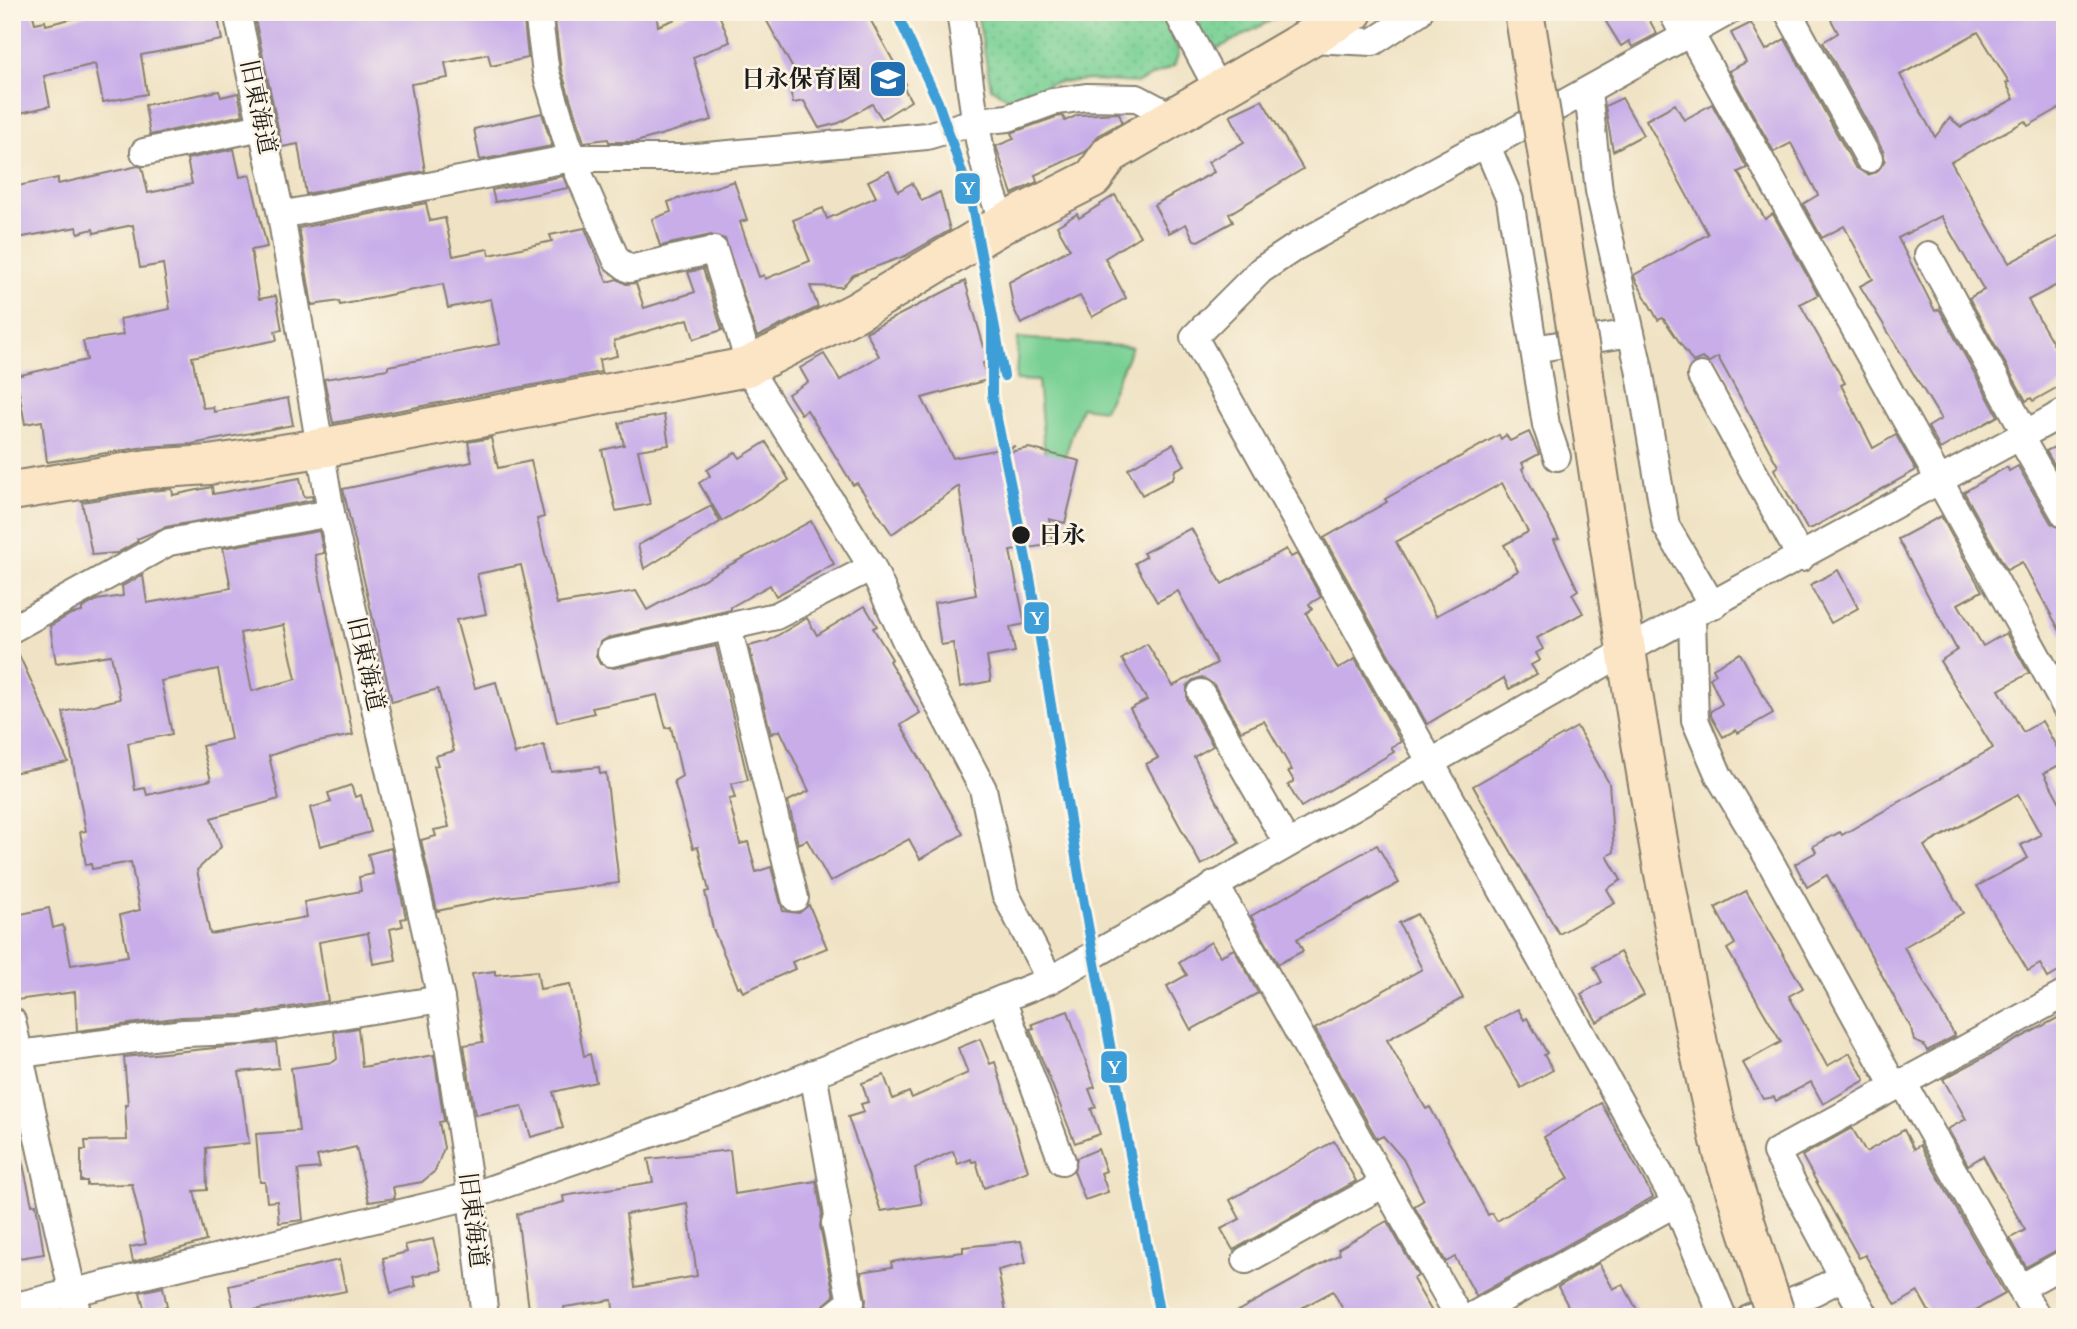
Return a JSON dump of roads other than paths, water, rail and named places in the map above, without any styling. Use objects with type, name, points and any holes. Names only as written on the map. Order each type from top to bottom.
[{"type":"street","name":"旧東海道","points":[[237,12],[281,215],[331,513],[440,999],[471,1196],[485,1317]]},
{"type":"street","points":[[538,12],[547,73],[572,158],[622,267],[629,269],[714,250],[749,366],[872,567],[908,646],[983,789],[1005,893],[1050,980]]},
{"type":"street","points":[[960,12],[977,121],[995,204],[1004,223]]},
{"type":"street","points":[[1177,12],[1219,91]]},
{"type":"street","points":[[12,491],[148,469],[209,465],[321,448],[749,366],[856,312],[1004,223],[1093,178],[1110,154],[1353,12]]},
{"type":"street","points":[[1311,38],[1373,42],[1419,12]]},
{"type":"street","points":[[1524,12],[1626,651],[1702,1063],[1723,1153],[1776,1317]]},
{"type":"street","points":[[1672,12],[1941,481],[2065,706]]},
{"type":"street","points":[[1723,1317],[1676,1203],[1194,337],[1261,270],[1297,246],[1471,151],[1487,146],[1588,92],[1728,12]]},
{"type":"street","points":[[1788,12],[1869,159]]},
{"type":"street","points":[[1588,92],[1599,191],[1631,333],[1666,526],[1703,612],[1695,720],[1719,776],[2037,1317]]},
{"type":"street","points":[[281,215],[572,158],[685,158],[927,136],[977,121],[1008,118],[1052,102],[1086,97],[1137,98],[1173,117]]},
{"type":"street","points":[[144,152],[262,127]]},
{"type":"street","points":[[1487,146],[1510,200],[1546,425],[1557,457]]},
{"type":"street","points":[[1928,255],[2065,515]]},
{"type":"street","points":[[1534,349],[1631,333]]},
{"type":"street","points":[[1701,376],[1801,558]]},
{"type":"street","points":[[12,1307],[76,1305],[471,1196],[734,1105],[1050,980],[1096,957],[1215,884],[1626,651],[1703,612],[2065,412]]},
{"type":"street","points":[[12,629],[169,542],[331,513]]},
{"type":"street","points":[[611,653],[776,616],[872,567]]},
{"type":"street","points":[[728,627],[795,898]]},
{"type":"street","points":[[1201,693],[1287,844]]},
{"type":"street","points":[[1215,884],[1459,1317]]},
{"type":"street","points":[[1866,1317],[1776,1152],[2065,994]]},
{"type":"street","points":[[19,1054],[184,1033],[242,1031],[440,999]]},
{"type":"street","points":[[1002,999],[1062,1161]]},
{"type":"street","points":[[12,1021],[76,1305]]},
{"type":"street","points":[[813,1073],[838,1215],[835,1223],[851,1302],[832,1317]]},
{"type":"street","points":[[1247,1260],[1384,1184]]},
{"type":"street","points":[[1470,1317],[1676,1203]]},
{"type":"street","points":[[2020,1288],[2065,1263]]},
{"type":"street","points":[[1750,1317],[1814,1292],[1843,1277]]},
{"type":"place","name":"日永保育園","points":[[888,79]]},
{"type":"place","name":"日永","points":[[1021,535]]}]
